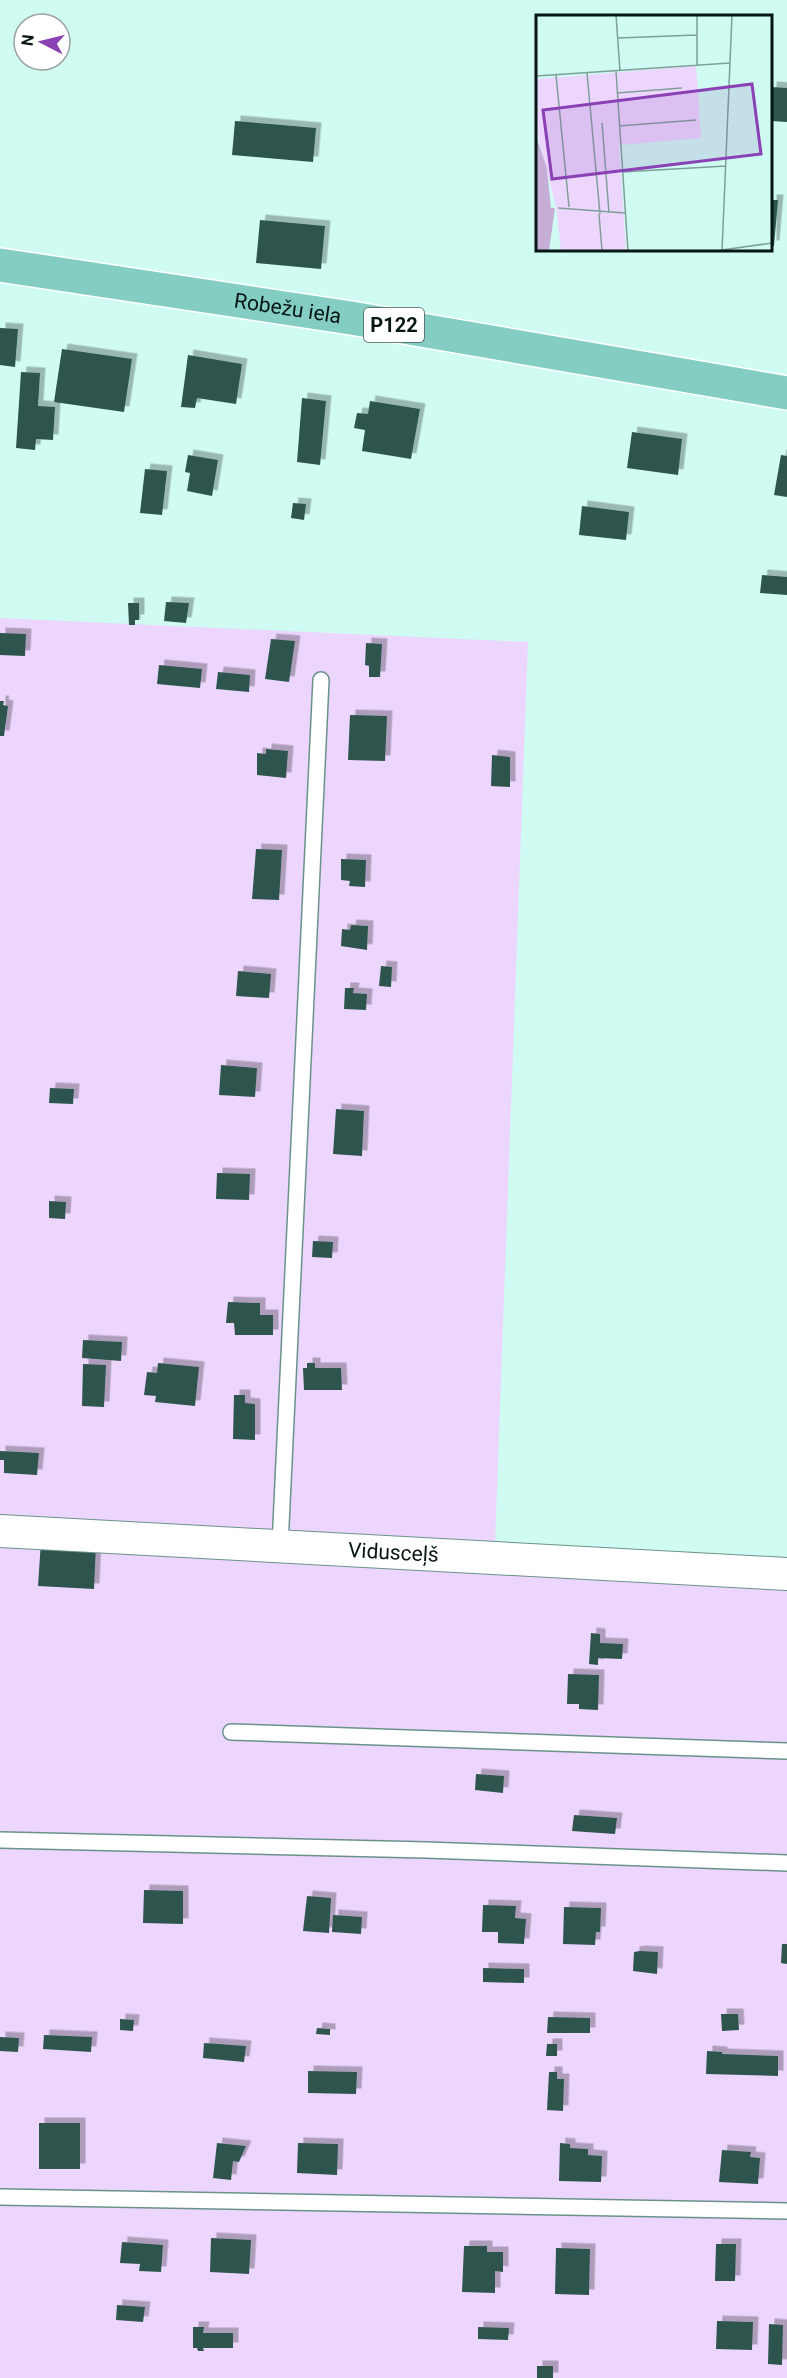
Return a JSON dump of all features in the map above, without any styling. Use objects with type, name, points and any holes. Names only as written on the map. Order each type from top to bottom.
[{"type":"main road","name":"Robežu iela","points":[[0,265],[351,318],[787,393]]},
{"type":"street","name":"Vidusceļš","points":[[0,1531],[787,1574]]},
{"type":"lane","points":[[280,1546],[321,680]]},
{"type":"lane","points":[[231,1732],[787,1751]]},
{"type":"lane","points":[[0,1840],[426,1850],[787,1863]]},
{"type":"lane","points":[[0,2197],[787,2211]]},
{"type":"shaded area","points":[[0,618],[528,642],[494,1571],[787,1589],[787,2378],[0,2378]]},
{"type":"building","points":[[772,87],[787,88],[787,122],[772,121]]},
{"type":"building","points":[[235,121],[316,128],[313,162],[232,155]]},
{"type":"building","points":[[772,200],[778,200],[774,246],[772,246]]},
{"type":"building","points":[[260,220],[325,226],[321,269],[256,263]]},
{"type":"building","points":[[0,328],[18,329],[15,367],[0,365]]},
{"type":"building","points":[[62,349],[132,359],[124,412],[54,402]]},
{"type":"building","points":[[188,355],[242,364],[236,404],[197,398],[195,408],[181,407]]},
{"type":"building","points":[[21,372],[40,373],[38,406],[55,407],[53,440],[36,439],[35,450],[16,448]]},
{"type":"building","points":[[302,398],[326,401],[320,465],[297,462]]},
{"type":"building","points":[[370,401],[420,409],[411,459],[362,451],[365,430],[354,428],[357,413],[368,414]]},
{"type":"building","points":[[632,432],[682,439],[678,475],[627,468]]},
{"type":"building","points":[[188,455],[218,460],[212,496],[187,491],[190,473],[185,472]]},
{"type":"building","points":[[781,455],[787,456],[787,497],[774,495]]},
{"type":"building","points":[[145,469],[167,471],[162,515],[140,513]]},
{"type":"building","points":[[293,503],[306,504],[304,520],[291,518]]},
{"type":"building","points":[[582,506],[629,512],[626,540],[579,535]]},
{"type":"building","points":[[762,575],[787,577],[787,595],[760,593]]},
{"type":"building","points":[[166,602],[189,603],[186,623],[164,621]]},
{"type":"building","points":[[128,603],[139,603],[139,620],[135,620],[135,625],[129,625]]},
{"type":"building","points":[[0,633],[26,634],[25,656],[0,655]]},
{"type":"building","points":[[271,639],[295,641],[289,682],[265,679]]},
{"type":"building","points":[[366,643],[382,644],[380,677],[369,677],[369,666],[365,665]]},
{"type":"building","points":[[159,665],[202,669],[200,688],[157,684]]},
{"type":"building","points":[[218,672],[250,675],[249,692],[216,689]]},
{"type":"building","points":[[0,701],[4,701],[3,705],[8,706],[4,736],[0,736]]},
{"type":"building","points":[[350,715],[387,716],[385,761],[348,760]]},
{"type":"building","points":[[266,749],[288,751],[286,778],[257,775],[257,753],[266,754]]},
{"type":"building","points":[[492,755],[510,757],[510,787],[491,786]]},
{"type":"building","points":[[256,849],[282,850],[279,900],[252,899]]},
{"type":"building","points":[[341,859],[366,860],[365,887],[349,886],[350,881],[341,880]]},
{"type":"building","points":[[351,925],[368,926],[367,950],[341,946],[342,929],[350,930]]},
{"type":"building","points":[[381,966],[392,967],[391,987],[379,986]]},
{"type":"building","points":[[238,971],[271,974],[269,998],[236,996]]},
{"type":"building","points":[[345,988],[354,988],[353,993],[367,994],[366,1010],[344,1009]]},
{"type":"building","points":[[221,1065],[257,1068],[255,1097],[219,1095]]},
{"type":"building","points":[[50,1088],[74,1089],[73,1104],[49,1103]]},
{"type":"building","points":[[336,1109],[364,1111],[362,1156],[333,1154]]},
{"type":"building","points":[[217,1173],[250,1174],[249,1200],[216,1199]]},
{"type":"building","points":[[49,1201],[66,1202],[65,1219],[49,1218]]},
{"type":"building","points":[[313,1241],[333,1242],[332,1258],[312,1257]]},
{"type":"building","points":[[228,1302],[260,1303],[260,1315],[273,1315],[273,1335],[235,1335],[234,1323],[226,1323]]},
{"type":"building","points":[[83,1340],[122,1342],[121,1361],[82,1358]]},
{"type":"building","points":[[158,1363],[199,1367],[195,1406],[155,1402],[156,1396],[144,1395],[147,1372],[157,1373]]},
{"type":"building","points":[[307,1363],[315,1363],[315,1368],[341,1368],[342,1390],[304,1390],[303,1368],[307,1368]]},
{"type":"building","points":[[83,1364],[106,1365],[104,1407],[82,1406]]},
{"type":"building","points":[[234,1395],[245,1395],[245,1403],[255,1404],[255,1440],[233,1439]]},
{"type":"building","points":[[0,1451],[39,1453],[37,1475],[4,1473],[4,1460],[0,1460]]},
{"type":"building","points":[[41,1541],[96,1545],[94,1589],[38,1586]]},
{"type":"building","points":[[591,1633],[600,1634],[600,1643],[623,1644],[622,1659],[598,1658],[598,1665],[589,1664]]},
{"type":"building","points":[[568,1674],[599,1675],[598,1710],[579,1709],[579,1704],[567,1704]]},
{"type":"building","points":[[476,1774],[504,1776],[503,1793],[475,1790]]},
{"type":"building","points":[[574,1815],[617,1818],[615,1834],[572,1831]]},
{"type":"building","points":[[144,1890],[183,1891],[183,1924],[143,1923]]},
{"type":"building","points":[[307,1896],[331,1898],[329,1933],[303,1931]]},
{"type":"building","points":[[483,1905],[516,1906],[515,1918],[526,1919],[524,1944],[498,1943],[498,1932],[482,1932]]},
{"type":"building","points":[[564,1907],[601,1908],[600,1932],[596,1932],[595,1945],[563,1944]]},
{"type":"building","points":[[333,1915],[362,1917],[361,1934],[332,1932]]},
{"type":"building","points":[[782,1944],[787,1944],[787,1964],[781,1963]]},
{"type":"building","points":[[634,1952],[658,1952],[657,1974],[633,1971]]},
{"type":"building","points":[[483,1968],[524,1969],[524,1983],[483,1982]]},
{"type":"building","points":[[721,2014],[738,2014],[739,2030],[722,2031]]},
{"type":"building","points":[[548,2017],[590,2018],[590,2033],[547,2033]]},
{"type":"building","points":[[120,2019],[134,2020],[133,2031],[120,2030]]},
{"type":"building","points":[[317,2028],[330,2029],[330,2035],[316,2034]]},
{"type":"building","points":[[44,2035],[92,2037],[91,2052],[43,2049]]},
{"type":"building","points":[[0,2037],[19,2038],[18,2052],[0,2051]]},
{"type":"building","points":[[204,2043],[246,2046],[244,2062],[203,2058]]},
{"type":"building","points":[[547,2044],[557,2044],[557,2056],[546,2056]]},
{"type":"building","points":[[707,2051],[722,2052],[722,2054],[778,2056],[778,2076],[706,2074]]},
{"type":"building","points":[[308,2071],[357,2072],[356,2094],[308,2093]]},
{"type":"building","points":[[549,2072],[557,2072],[557,2079],[564,2079],[563,2111],[547,2110]]},
{"type":"building","points":[[39,2123],[80,2123],[80,2169],[39,2169]]},
{"type":"building","points":[[217,2143],[246,2146],[239,2162],[233,2161],[231,2180],[213,2178]]},
{"type":"building","points":[[298,2143],[338,2144],[337,2175],[297,2173]]},
{"type":"building","points":[[560,2143],[570,2144],[570,2148],[588,2149],[588,2155],[602,2156],[601,2182],[559,2181]]},
{"type":"building","points":[[722,2150],[751,2152],[750,2157],[760,2158],[758,2184],[719,2182]]},
{"type":"building","points":[[211,2238],[251,2240],[249,2274],[210,2272]]},
{"type":"building","points":[[122,2242],[163,2245],[161,2272],[139,2271],[140,2264],[120,2263]]},
{"type":"building","points":[[716,2244],[736,2244],[735,2281],[715,2281]]},
{"type":"building","points":[[464,2246],[487,2246],[487,2252],[503,2252],[503,2272],[495,2271],[495,2293],[462,2292]]},
{"type":"building","points":[[556,2248],[590,2249],[589,2295],[555,2294]]},
{"type":"building","points":[[117,2305],[145,2307],[143,2322],[116,2320]]},
{"type":"building","points":[[717,2321],[753,2322],[752,2350],[716,2349]]},
{"type":"building","points":[[769,2324],[783,2325],[782,2365],[768,2364]]},
{"type":"building","points":[[193,2327],[204,2327],[203,2333],[233,2333],[233,2348],[203,2348],[204,2351],[198,2351],[197,2348],[193,2348]]},
{"type":"building","points":[[478,2327],[509,2328],[508,2340],[478,2339]]},
{"type":"building","points":[[537,2366],[553,2366],[553,2378],[537,2378]]}]
